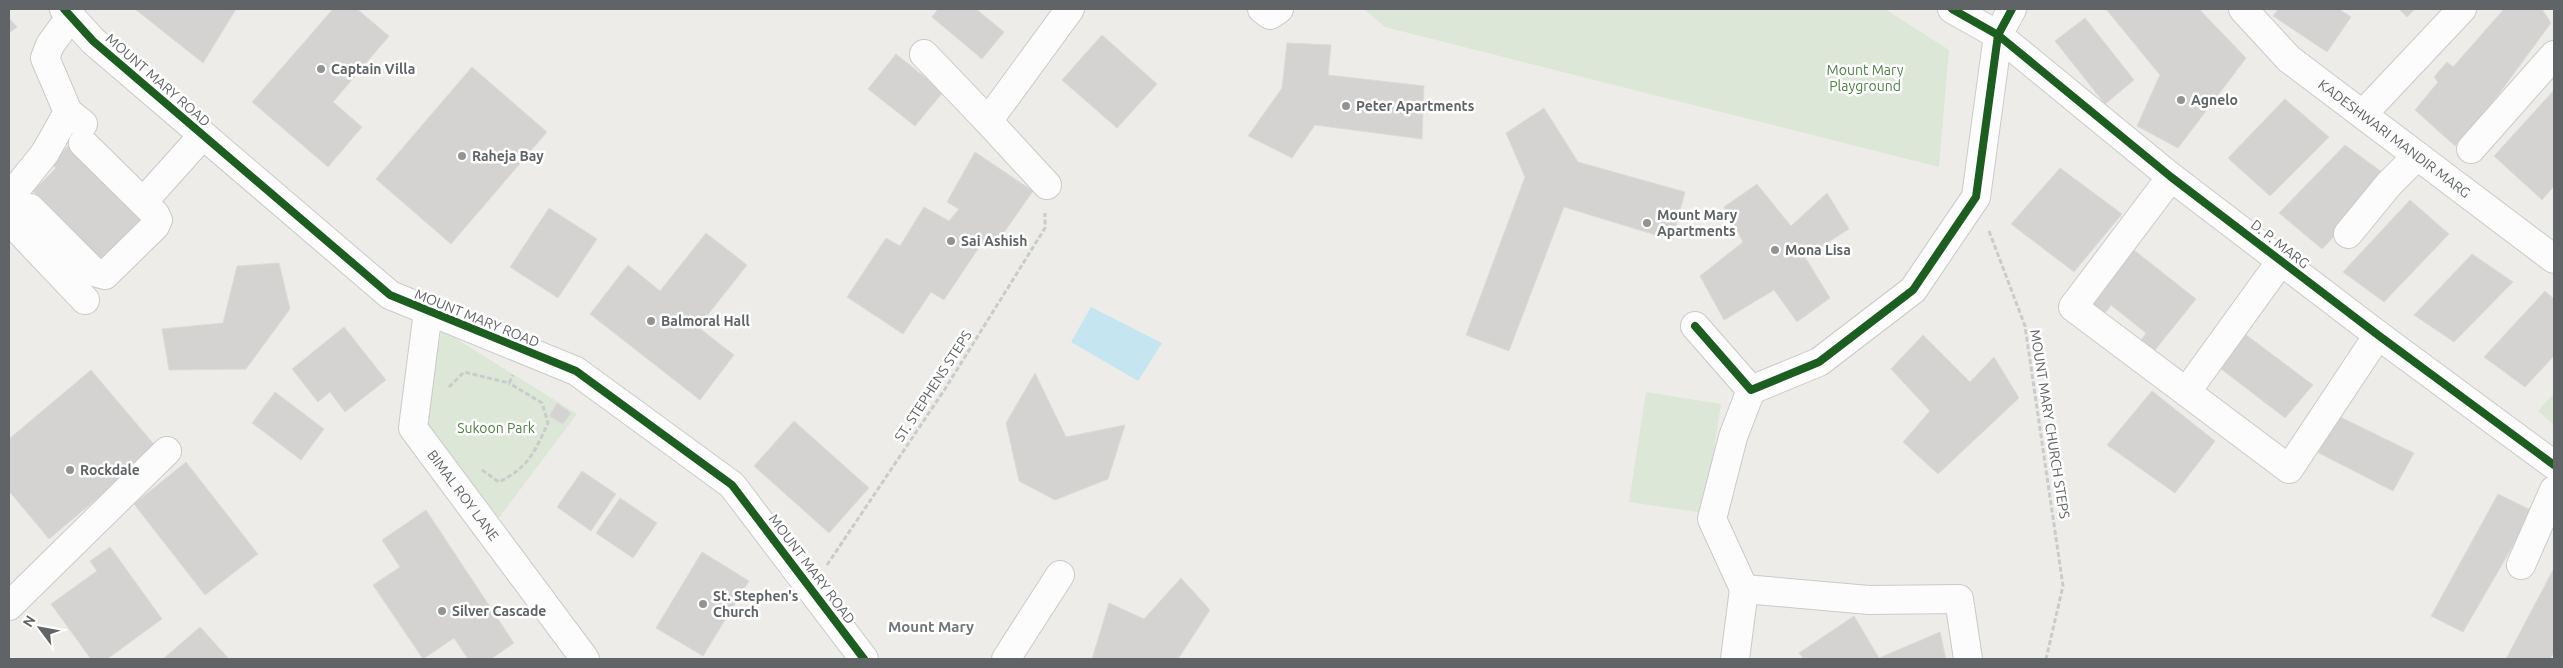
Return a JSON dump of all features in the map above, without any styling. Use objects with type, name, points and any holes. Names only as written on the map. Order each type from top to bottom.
[{"type":"street","points":[[988,122],[1070,9]]},
{"type":"street","name":"D. P. MARG","points":[[1952,9],[1998,35],[2171,177],[2378,335],[2554,465]]},
{"type":"street","points":[[1735,659],[1744,589],[1712,519],[1733,437],[1751,390],[1819,362],[1913,290],[1976,197],[1998,35],[2012,9]]},
{"type":"street","points":[[2363,114],[2462,9]]},
{"type":"street","points":[[16,209],[99,275],[105,275],[155,226],[158,220],[155,214],[78,126],[45,58],[67,12]]},
{"type":"street","name":"MOUNT MARY ROAD","points":[[67,12],[93,41],[390,295],[576,372],[732,485],[864,659]]},
{"type":"street","name":"KADESHWARI MANDIR MARG","points":[[2252,12],[2288,59],[2554,259]]},
{"type":"street","points":[[924,54],[1047,185]]},
{"type":"street","points":[[2470,149],[2554,55]]},
{"type":"street","points":[[16,209],[45,153],[78,126]]},
{"type":"street","points":[[143,202],[203,135]]},
{"type":"street","points":[[2348,234],[2389,184],[2417,156]]},
{"type":"street","points":[[2171,177],[2073,307],[2289,469],[2378,335]]},
{"type":"street","points":[[16,209],[85,300]]},
{"type":"street","points":[[2186,391],[2281,261]]},
{"type":"street","name":"BIMAL ROY LANE","points":[[428,311],[413,428],[585,659]]},
{"type":"street","points":[[1695,326],[1751,390]]},
{"type":"street","points":[[9,606],[167,451]]},
{"type":"street","points":[[2521,565],[2554,490]]},
{"type":"street","points":[[1006,659],[1060,575]]},
{"type":"street","points":[[1744,589],[1869,600],[1959,599],[1968,659]]},
{"type":"path","points":[[447,394],[449,386],[464,372],[509,383],[542,403],[548,423],[532,458],[515,474],[499,482],[479,468]]},
{"type":"path","points":[[509,383],[514,373]]},
{"type":"green space","name":"Mount Mary Playground","points":[[1364,9],[1885,9],[1949,50],[1939,167],[1385,27]]},
{"type":"green space","name":"Sukoon Park","points":[[442,330],[577,414],[498,519],[419,424]]},
{"type":"green space","points":[[1646,392],[1721,404],[1704,513],[1629,502]]},
{"type":"green space","points":[[2554,393],[2554,425],[2538,411]]},
{"type":"water","points":[[1091,307],[1162,343],[1138,381],[1071,342]]},
{"type":"building","points":[[135,9],[236,9],[203,63]]},
{"type":"building","name":"Captain Villa","points":[[333,9],[357,9],[389,36],[333,102],[362,127],[328,167],[252,102]]},
{"type":"building","points":[[938,9],[976,9],[1004,32],[982,59],[932,17]]},
{"type":"building","name":"Agnelo","points":[[2106,9],[2199,9],[2246,58],[2178,148],[2137,126],[2160,75]]},
{"type":"building","points":[[2278,9],[2339,9],[2351,17],[2327,52],[2273,16]]},
{"type":"building","points":[[2399,9],[2415,9],[2407,17]]},
{"type":"building","points":[[2504,9],[2542,9],[2551,23],[2462,144],[2459,141],[2455,146],[2415,110],[2438,82],[2434,77],[2447,62],[2453,67]]},
{"type":"building","points":[[9,18],[17,27],[9,33]]},
{"type":"building","points":[[2085,18],[2134,80],[2105,104],[2055,41]]},
{"type":"building","points":[[1102,35],[1157,84],[1117,128],[1062,80]]},
{"type":"building","name":"Peter Apartments","points":[[1287,43],[1331,45],[1328,75],[1424,86],[1422,139],[1315,125],[1292,158],[1248,136],[1282,88]]},
{"type":"building","points":[[896,54],[943,92],[915,126],[868,89]]},
{"type":"building","name":"Raheja Bay","points":[[472,67],[547,132],[451,244],[376,179]]},
{"type":"building","points":[[2554,90],[2554,186],[2542,200],[2494,156]]},
{"type":"building","points":[[2285,99],[2329,137],[2270,196],[2228,158]]},
{"type":"building","name":"Mount Mary Apartments","points":[[1544,108],[1578,162],[1685,192],[1672,240],[1564,207],[1509,351],[1466,335],[1525,177],[1506,133]]},
{"type":"building","points":[[71,143],[148,220],[101,264],[33,191],[56,168],[51,164]]},
{"type":"building","points":[[2345,145],[2390,178],[2322,249],[2279,213]]},
{"type":"building","name":"Sai Ashish","points":[[975,152],[1033,191],[994,247],[982,243],[944,300],[931,292],[903,334],[847,297],[886,238],[900,246],[924,207],[949,221],[959,209],[947,202]]},
{"type":"building","points":[[2060,168],[2122,214],[2074,272],[2011,224]]},
{"type":"building","name":"Mona Lisa","points":[[1757,184],[1791,226],[1827,193],[1849,229],[1805,257],[1830,298],[1797,322],[1774,290],[1724,320],[1700,276],[1743,242],[1724,207]]},
{"type":"building","points":[[2410,200],[2449,234],[2384,302],[2343,272]]},
{"type":"building","points":[[549,208],[597,239],[558,298],[510,267]]},
{"type":"building","name":"Balmoral Hall","points":[[706,233],[747,265],[698,327],[734,355],[700,400],[590,314],[628,265],[660,291]]},
{"type":"building","points":[[2134,250],[2196,299],[2151,355],[2138,345],[2146,333],[2111,305],[2103,316],[2090,305]]},
{"type":"building","points":[[2472,254],[2513,282],[2454,342],[2414,315]]},
{"type":"building","points":[[279,263],[290,309],[246,369],[169,370],[162,329],[223,323],[237,266]]},
{"type":"building","points":[[2545,291],[2554,299],[2554,356],[2525,387],[2484,357]]},
{"type":"building","points":[[344,327],[386,380],[345,412],[330,392],[318,402],[292,369]]},
{"type":"building","points":[[2241,331],[2313,385],[2285,418],[2216,365]]},
{"type":"building","points":[[1923,335],[1970,382],[1994,357],[2019,398],[1938,474],[1903,442],[1930,411],[1891,369]]},
{"type":"building","name":"Rockdale","points":[[91,370],[157,448],[49,539],[9,491],[9,439]]},
{"type":"building","points":[[1035,373],[1066,437],[1125,425],[1108,479],[1055,500],[1019,481],[1006,423]]},
{"type":"building","points":[[2152,391],[2215,441],[2175,493],[2107,445]]},
{"type":"building","points":[[275,392],[324,429],[301,460],[252,423]]},
{"type":"building","points":[[557,403],[571,413],[563,424],[549,416]]},
{"type":"building","points":[[2336,415],[2414,453],[2393,491],[2317,452]]},
{"type":"building","points":[[794,421],[869,488],[829,533],[754,466]]},
{"type":"building","points":[[186,462],[258,554],[205,595],[134,504]]},
{"type":"building","points":[[582,471],[616,494],[591,531],[557,507]]},
{"type":"building","points":[[2498,494],[2533,511],[2463,632],[2431,616]]},
{"type":"building","points":[[620,498],[657,523],[633,558],[596,533]]},
{"type":"building","name":"Silver Cascade","points":[[426,510],[514,643],[491,659],[468,659],[454,638],[423,659],[373,585],[400,567],[382,540]]},
{"type":"building","points":[[110,547],[162,619],[107,659],[91,659],[51,604],[97,571],[90,561]]},
{"type":"building","name":"St. Stephen's Church","points":[[702,552],[749,581],[703,656],[656,628]]},
{"type":"building","points":[[2554,568],[2554,652],[2550,659],[2506,659]]},
{"type":"building","points":[[1181,578],[1210,610],[1178,659],[1092,659],[1109,603],[1144,619]]},
{"type":"building","points":[[1854,616],[1879,658],[1940,632],[1946,659],[1804,659],[1799,653]]},
{"type":"building","points":[[200,627],[229,659],[163,659]]},
{"type":"cycle path","points":[[64,9],[93,41],[390,295],[576,371],[732,485],[864,659]]},
{"type":"cycle path","points":[[1952,9],[1998,35],[2171,177],[2378,335],[2554,465]]},
{"type":"cycle path","points":[[1695,326],[1751,390],[1819,362],[1913,290],[1976,197],[1998,35],[2012,9]]},
{"type":"place","name":"Captain Villa","points":[[321,69]]},
{"type":"place","name":"Agnelo","points":[[2181,100]]},
{"type":"place","name":"Peter Apartments","points":[[1346,106]]},
{"type":"place","name":"Raheja Bay","points":[[462,156]]},
{"type":"place","name":"Mount Mary Apartments","points":[[1647,223]]},
{"type":"place","name":"Sai Ashish","points":[[951,241]]},
{"type":"place","name":"Mona Lisa","points":[[1775,250]]},
{"type":"place","name":"Balmoral Hall","points":[[651,321]]},
{"type":"place","name":"Rockdale","points":[[70,470]]},
{"type":"place","name":"St. Stephen's Church","points":[[703,604]]},
{"type":"place","name":"Silver Cascade","points":[[442,611]]},
{"type":"district","name":"Mount Mary","points":[[931,626]]}]
